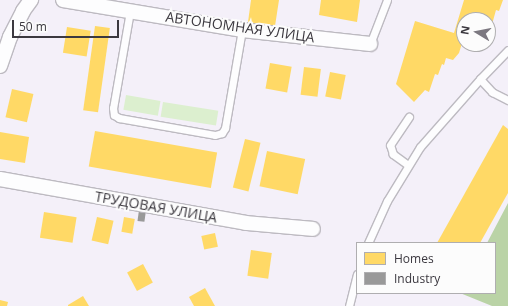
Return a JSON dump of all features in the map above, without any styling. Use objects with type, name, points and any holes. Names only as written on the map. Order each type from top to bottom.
[{"type":"street","points":[[0,66],[10,37],[31,0]]},
{"type":"street","name":"АВТОНОМНАЯ УЛИЦА","points":[[63,0],[242,30],[370,44]]},
{"type":"street","name":"ТРУДОВАЯ УЛИЦА","points":[[0,179],[246,223],[313,229]]},
{"type":"lane","name":"АВТОНОМНАЯ УЛИЦА","points":[[370,44],[386,0]]},
{"type":"lane","points":[[130,11],[113,108],[114,115],[119,118],[215,135],[222,133],[225,128],[242,30]]},
{"type":"lane","points":[[368,242],[387,201],[408,165],[433,132],[508,50]]},
{"type":"lane","points":[[480,79],[492,92],[507,98]]},
{"type":"lane","points":[[408,165],[393,154],[390,145],[409,117]]},
{"type":"lane","points":[[349,306],[356,278]]},
{"type":"green space","points":[[126,95],[160,101],[158,116],[123,110]]},
{"type":"green space","points":[[163,102],[218,111],[216,126],[161,117]]},
{"type":"green space","points":[[508,203],[508,306],[492,306],[462,294],[496,294],[496,242],[488,242]]},
{"type":"building: Homes","points":[[251,0],[279,0],[275,26],[248,22]]},
{"type":"building: Homes","points":[[321,0],[360,0],[357,22],[319,15]]},
{"type":"building: Homes","points":[[464,0],[503,0],[499,11],[460,12]]},
{"type":"building: Homes","points":[[415,21],[454,33],[456,26],[456,52],[459,53],[453,60],[446,58],[438,75],[435,74],[429,92],[425,90],[414,102],[396,84]]},
{"type":"building: Homes","points":[[95,26],[110,28],[98,112],[83,110]]},
{"type":"building: Homes","points":[[67,27],[91,31],[87,56],[63,53]]},
{"type":"building: Homes","points":[[270,63],[292,67],[287,92],[265,89]]},
{"type":"building: Homes","points":[[304,67],[321,69],[317,97],[301,95]]},
{"type":"building: Homes","points":[[330,72],[346,75],[341,100],[325,97]]},
{"type":"building: Homes","points":[[12,89],[33,94],[27,122],[5,117]]},
{"type":"building: Homes","points":[[503,125],[508,129],[508,193],[481,242],[438,242]]},
{"type":"building: Homes","points":[[95,131],[217,153],[211,188],[89,166]]},
{"type":"building: Homes","points":[[0,132],[29,137],[25,163],[0,159]]},
{"type":"building: Homes","points":[[245,139],[261,143],[248,191],[233,188]]},
{"type":"building: Homes","points":[[267,151],[305,159],[298,194],[260,186]]},
{"type":"building: Homes","points":[[44,212],[77,217],[73,243],[40,238]]},
{"type":"building: Homes","points":[[97,217],[114,221],[108,244],[92,240]]},
{"type":"building: Homes","points":[[124,217],[135,219],[132,234],[121,232]]},
{"type":"building: Homes","points":[[215,233],[218,247],[204,250],[201,236]]},
{"type":"building: Homes","points":[[251,250],[272,253],[268,279],[247,276]]},
{"type":"building: Homes","points":[[143,264],[153,283],[137,291],[127,272]]},
{"type":"building: Homes","points":[[205,288],[215,306],[194,306],[189,297]]},
{"type":"building: Homes","points":[[83,296],[89,306],[68,306],[68,305]]},
{"type":"building: Homes","points":[[0,300],[8,302],[7,306],[0,306]]},
{"type":"building: Industry","points":[[139,210],[146,211],[144,222],[137,221]]}]
